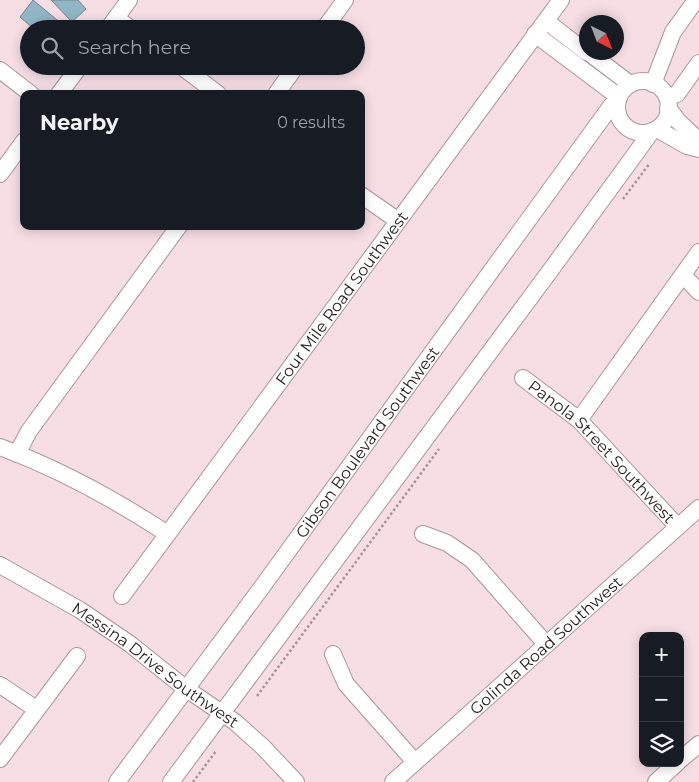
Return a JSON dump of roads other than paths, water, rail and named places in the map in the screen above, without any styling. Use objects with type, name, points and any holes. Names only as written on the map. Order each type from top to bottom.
[{"type":"street","points":[[114,20],[129,0]]},
{"type":"street","points":[[331,20],[345,0]]},
{"type":"street","name":"Four Mile Road Southwest","points":[[122,596],[397,220],[561,0]]},
{"type":"street","points":[[653,84],[673,32],[696,0]]},
{"type":"street","points":[[546,21],[579,46]]},
{"type":"street","points":[[535,34],[618,99]]},
{"type":"street","points":[[598,60],[630,84]]},
{"type":"street","points":[[171,782],[665,119],[668,103],[699,64]]},
{"type":"street","points":[[0,70],[26,90]]},
{"type":"street","points":[[62,90],[73,75]]},
{"type":"street","points":[[193,75],[213,90]]},
{"type":"street","points":[[279,90],[290,75]]},
{"type":"street","points":[[699,141],[696,136],[678,121],[660,88],[653,84],[639,81],[630,84],[618,99],[618,114],[625,126],[641,132],[655,130],[688,146],[699,149]]},
{"type":"street","name":"Gibson Boulevard Southwest","points":[[116,782],[268,579],[611,106],[618,99]]},
{"type":"street","points":[[0,174],[20,146]]},
{"type":"street","points":[[365,198],[397,220]]},
{"type":"street","points":[[17,454],[29,431],[175,230]]},
{"type":"street","points":[[579,420],[699,252]]},
{"type":"street","points":[[683,275],[699,292]]},
{"type":"street","name":"Panola Street Southwest","points":[[523,378],[579,420],[678,527]]},
{"type":"street","points":[[0,447],[72,478],[124,506],[166,534]]},
{"type":"street","name":"Golinda Road Southwest","points":[[393,782],[699,508]]},
{"type":"street","points":[[424,534],[447,543],[472,560],[546,644]]},
{"type":"street","name":"Messina Drive Southwest","points":[[0,566],[80,610],[130,644],[263,747],[296,782]]},
{"type":"street","points":[[333,654],[346,684],[415,762]]},
{"type":"street","points":[[0,759],[77,656]]},
{"type":"street","points":[[0,685],[36,709]]},
{"type":"street","points":[[684,757],[699,744]]},
{"type":"street","points":[[656,782],[673,767]]}]
